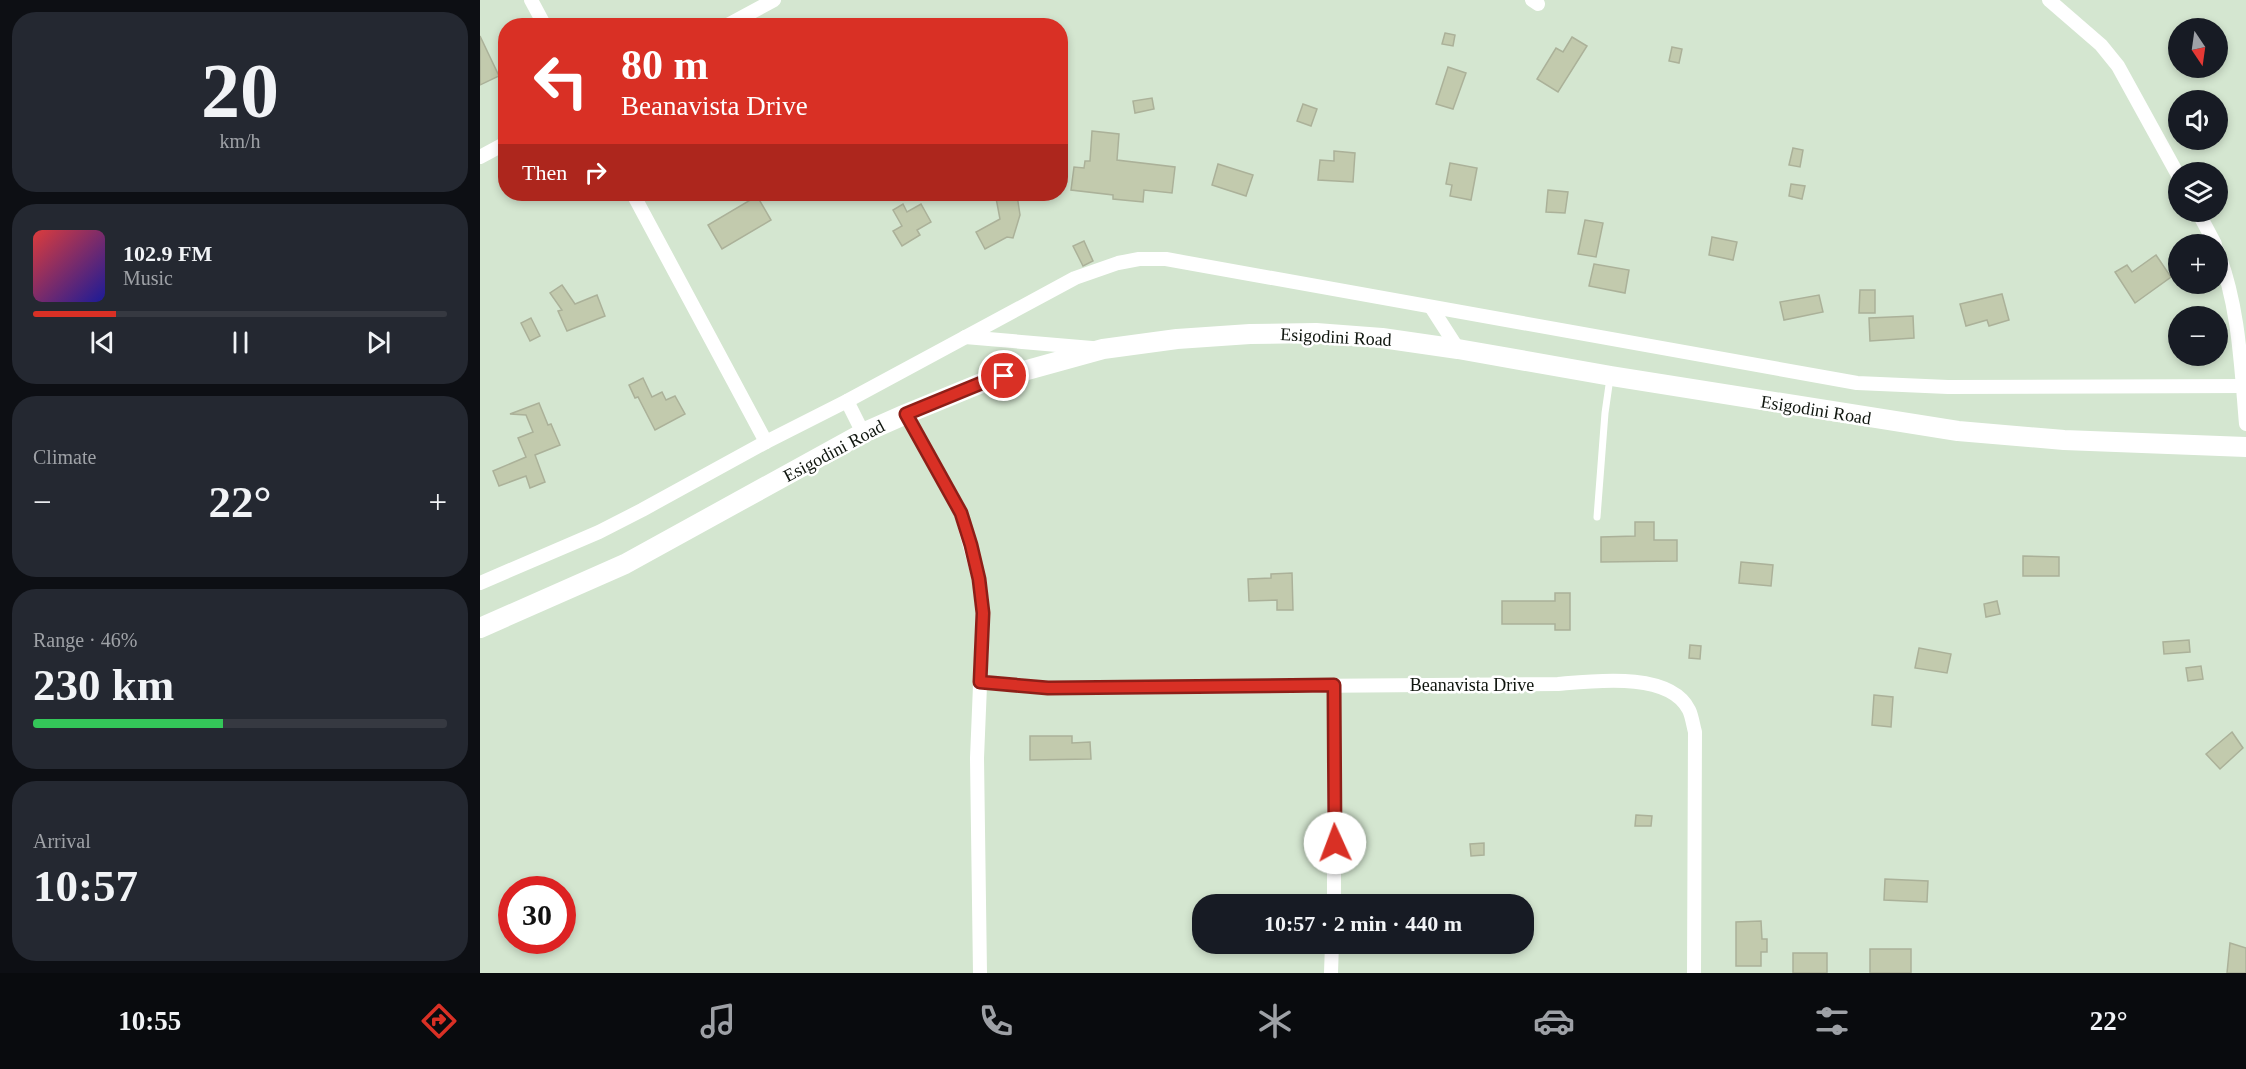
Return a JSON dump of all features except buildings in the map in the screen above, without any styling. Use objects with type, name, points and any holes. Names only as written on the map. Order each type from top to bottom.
[{"type":"main road","name":"Esigodini Road","points":[[480,628],[625,564],[863,433],[906,414],[984,382],[1103,349],[1177,339],[1250,334],[1316,333],[1382,338],[1958,431],[2064,440],[2246,447]]},
{"type":"street","points":[[531,0],[540,18]]},
{"type":"street","points":[[741,18],[774,0]]},
{"type":"street","points":[[2049,0],[2101,45],[2118,66],[2171,162]]},
{"type":"street","points":[[480,157],[498,147]]},
{"type":"street","points":[[637,201],[766,442]]},
{"type":"street","points":[[480,583],[599,532],[1076,278],[1107,266],[1139,259],[1166,259],[1857,383],[1948,387],[2243,386]]},
{"type":"street","points":[[2228,283],[2243,386],[2246,424]]},
{"type":"street","points":[[1431,307],[1458,349]]},
{"type":"street","points":[[965,337],[1103,349]]},
{"type":"street","points":[[847,401],[863,433]]},
{"type":"street","points":[[906,414],[961,513],[979,579],[983,613],[977,758],[980,973]]},
{"type":"street","name":"Beanavista Drive","points":[[980,682],[1048,688],[1558,684],[1617,679],[1649,684],[1675,693],[1688,708],[1695,732],[1694,973]]},
{"type":"street","points":[[1334,685],[1334,894]]},
{"type":"street","points":[[1331,973],[1332,954]]},
{"type":"lane","points":[[1597,518],[1605,413],[1611,376]]},
{"type":"route","points":[[1004,376],[906,414],[961,513],[971,545],[979,579],[983,613],[980,682],[1048,688],[1334,685],[1335,843]]}]
